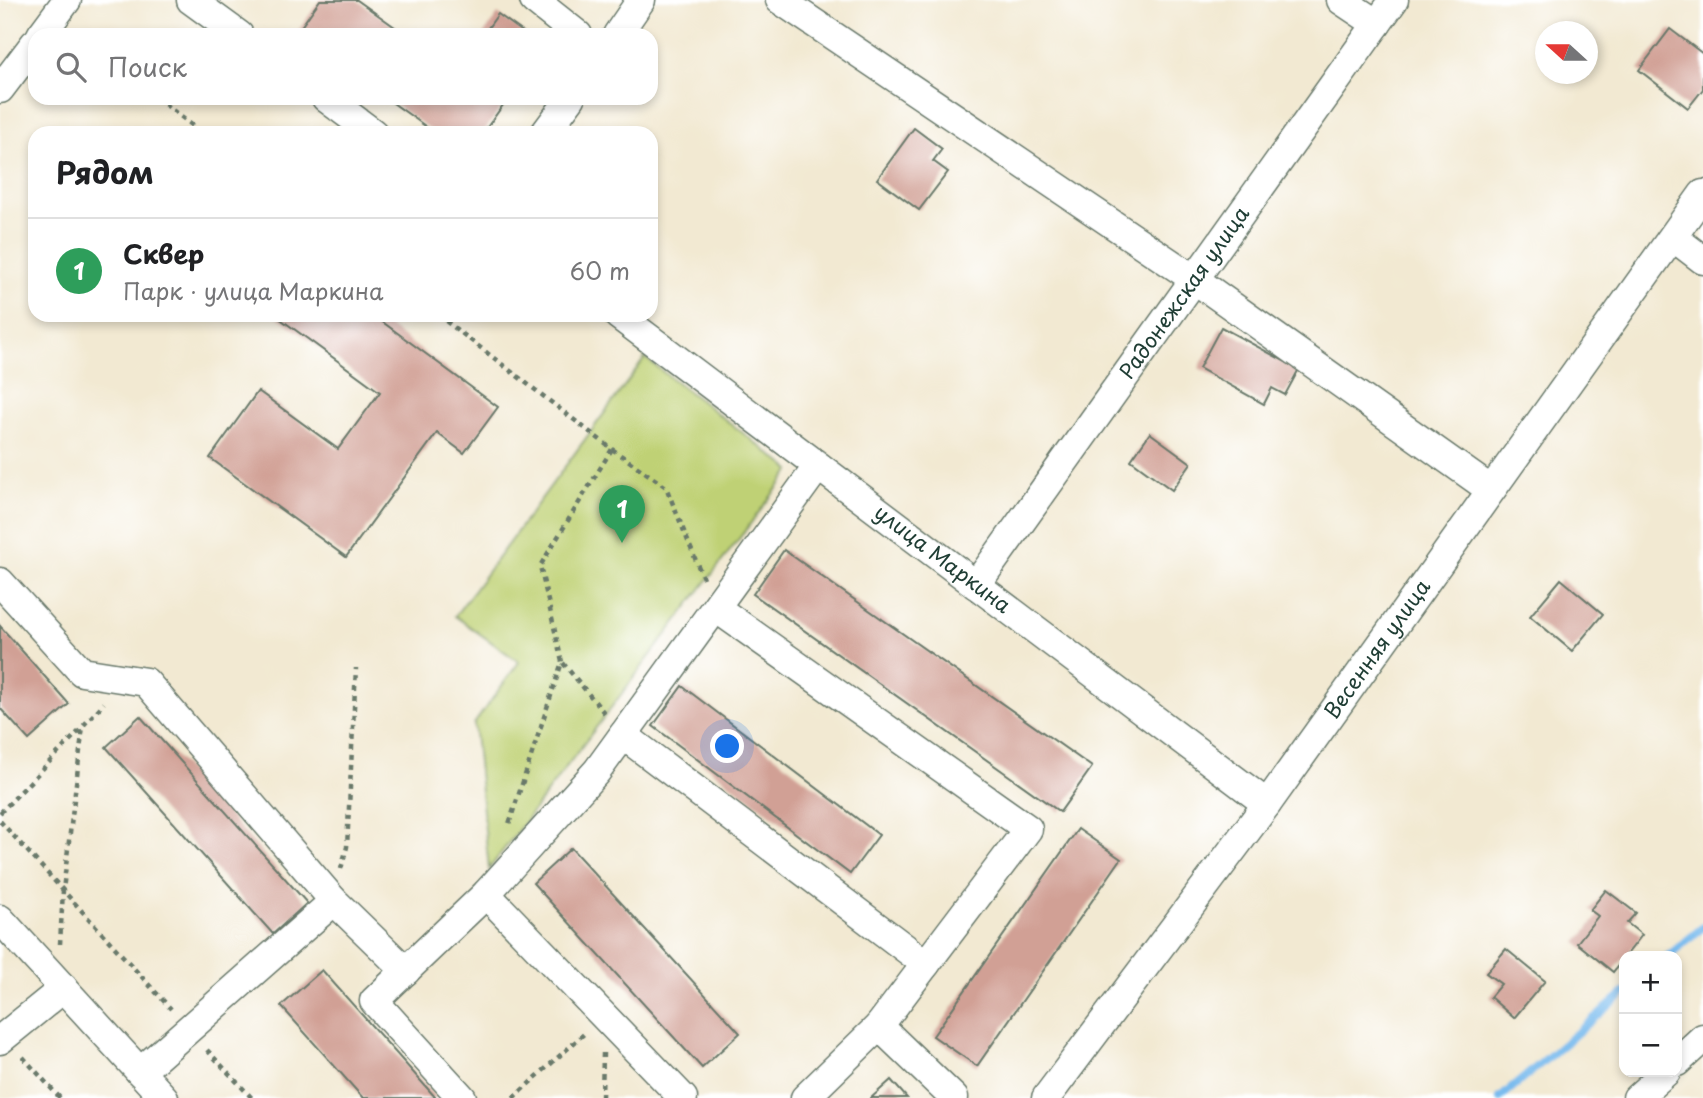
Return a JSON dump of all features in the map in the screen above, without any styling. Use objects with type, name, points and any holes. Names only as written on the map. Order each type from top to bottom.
[{"type":"street","points":[[46,28],[67,0]]},
{"type":"street","points":[[191,0],[229,28]]},
{"type":"street","points":[[534,0],[569,28]]},
{"type":"street","points":[[622,28],[642,0]]},
{"type":"street","points":[[780,0],[1194,279],[1491,490]]},
{"type":"street","points":[[1340,0],[1377,24]]},
{"type":"street","name":"Радонежская улица","points":[[976,585],[1394,0]]},
{"type":"street","points":[[0,89],[28,52]]},
{"type":"street","points":[[335,105],[364,126]]},
{"type":"street","points":[[550,126],[566,105]]},
{"type":"street","name":"Весенняя улица","points":[[1046,1098],[1266,804],[1703,194]]},
{"type":"street","points":[[1673,237],[1703,260]]},
{"type":"street","name":"улица Маркина","points":[[627,322],[1266,804]]},
{"type":"street","points":[[462,1098],[374,1001],[486,894],[597,771],[818,466]]},
{"type":"street","points":[[0,582],[82,672],[146,682],[334,901],[406,971]]},
{"type":"street","points":[[716,608],[1028,829],[879,1026],[805,1098]]},
{"type":"street","points":[[623,735],[926,964]]},
{"type":"street","points":[[486,894],[683,1098]]},
{"type":"street","points":[[140,1072],[334,901]]},
{"type":"street","points":[[2,926],[64,988],[164,1098]]},
{"type":"street","points":[[2,1039],[64,988]]},
{"type":"street","points":[[879,1026],[954,1098]]},
{"type":"street","points":[[1682,1057],[1703,1038]]},
{"type":"street","points":[[1637,1098],[1660,1077]]},
{"type":"path","points":[[166,105],[193,126]]},
{"type":"path","points":[[448,322],[612,449],[666,487],[716,608]]},
{"type":"path","points":[[612,449],[540,566],[562,662],[623,735]]},
{"type":"path","points":[[507,830],[562,662]]},
{"type":"path","points":[[334,901],[347,847],[356,668]]},
{"type":"path","points":[[0,813],[125,679]]},
{"type":"path","points":[[60,945],[63,890],[83,726]]},
{"type":"path","points":[[0,821],[252,1098]]},
{"type":"path","points":[[513,1098],[605,1015]]},
{"type":"path","points":[[602,1098],[605,1015]]},
{"type":"path","points":[[2,1039],[60,1098]]},
{"type":"green space","points":[[645,358],[791,470],[489,869],[474,724],[519,662],[455,616]]},
{"type":"building","points":[[320,0],[357,0],[396,28],[300,28]]},
{"type":"building","points":[[498,14],[517,28],[488,28]]},
{"type":"building","points":[[1670,29],[1703,54],[1703,89],[1688,108],[1639,70]]},
{"type":"building","points":[[396,105],[503,105],[488,126],[425,126]]},
{"type":"building","points":[[914,128],[942,149],[933,161],[948,172],[919,210],[877,179]]},
{"type":"building","points":[[285,322],[383,322],[498,407],[464,453],[437,433],[346,557],[210,458],[258,391],[338,449],[380,392]]},
{"type":"building","points":[[1221,327],[1299,369],[1285,395],[1272,388],[1264,404],[1199,368]]},
{"type":"building","points":[[1150,433],[1191,463],[1172,490],[1131,460]]},
{"type":"building","points":[[784,550],[1092,767],[1060,812],[753,594]]},
{"type":"building","points":[[1561,579],[1603,614],[1572,651],[1530,616]]},
{"type":"building","points":[[0,626],[69,704],[29,740],[0,708]]},
{"type":"building","points":[[682,686],[879,835],[850,874],[653,726]]},
{"type":"building","points":[[140,716],[307,903],[273,934],[106,747]]},
{"type":"building","points":[[1078,829],[1121,859],[977,1066],[933,1036]]},
{"type":"building","points":[[571,848],[740,1033],[702,1068],[533,883]]},
{"type":"building","points":[[1606,890],[1636,913],[1627,923],[1642,935],[1629,951],[1619,951],[1619,964],[1613,972],[1577,943],[1598,916],[1590,910]]},
{"type":"building","points":[[1506,949],[1545,981],[1514,1018],[1490,997],[1501,984],[1486,973]]},
{"type":"building","points":[[322,970],[436,1098],[363,1098],[281,1006]]},
{"type":"building","points":[[891,1080],[907,1098],[871,1098]]},
{"type":"waterway","points":[[1674,951],[1703,927]]},
{"type":"waterway","points":[[1500,1098],[1619,997]]},
{"type":"place","name":"Сквер","points":[[622,543]]}]
